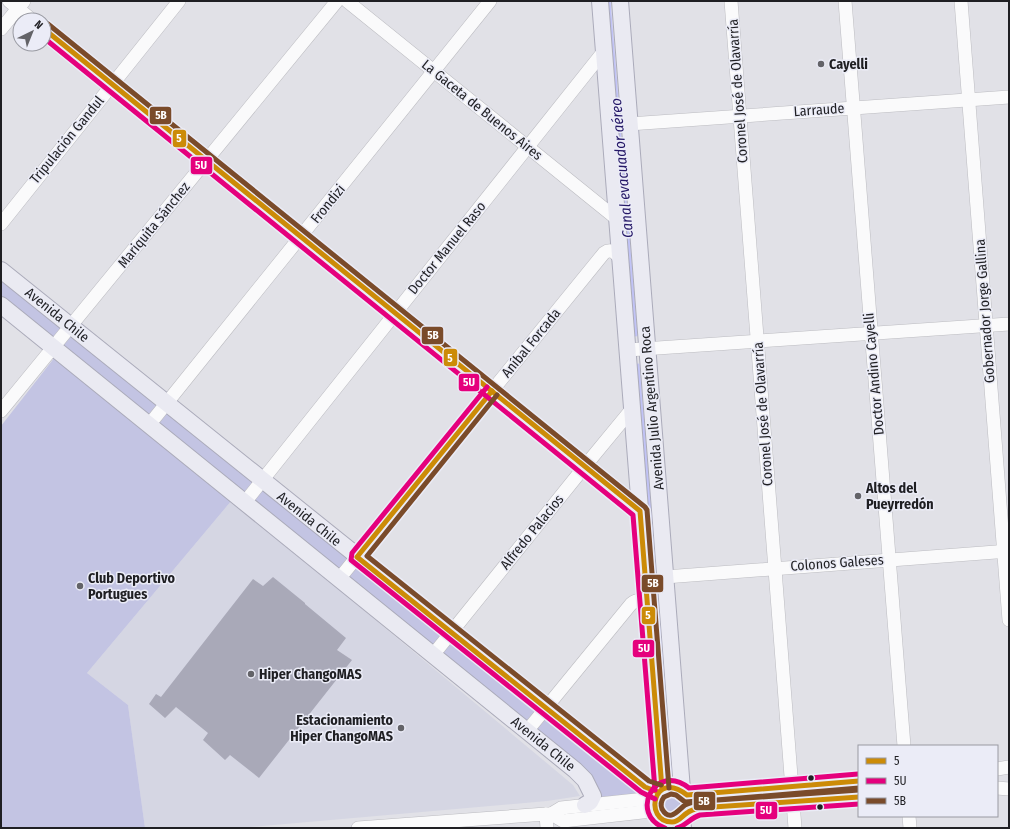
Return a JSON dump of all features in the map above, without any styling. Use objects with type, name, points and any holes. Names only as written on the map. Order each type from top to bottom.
[{"type":"main road","name":"Avenida Julio Argentino Roca","points":[[600,1],[648,606],[658,793],[654,809],[662,821]]},
{"type":"main road","name":"Avenida Julio Argentino Roca","points":[[620,1],[665,577],[684,792],[690,803],[684,820]]},
{"type":"main road","name":"Avenida Chile","points":[[1,270],[545,708],[645,787],[658,793]]},
{"type":"main road","name":"Avenida Chile","points":[[1,305],[575,770],[584,780],[593,796],[590,802],[586,805]]},
{"type":"street","name":"Tripulación Gandul","points":[[1,224],[179,1]]},
{"type":"street","name":"Mariquita Sánchez","points":[[2,409],[54,348],[337,1]]},
{"type":"street","name":"La Gaceta de Buenos Aires","points":[[347,1],[617,219]]},
{"type":"street","name":"Frondizi","points":[[149,425],[302,237],[490,1]]},
{"type":"street","name":"Coronel José de Olavarría","points":[[731,1],[795,828]]},
{"type":"street","name":"Doctor Andino Cayelli","points":[[845,1],[904,745]]},
{"type":"street","name":"Gobernador Jorge Gallina","points":[[960,1],[1006,552],[1009,620]]},
{"type":"street","points":[[1,29],[17,3],[25,12]]},
{"type":"street","points":[[52,36],[640,511]]},
{"type":"street","name":"Doctor Manuel Raso","points":[[245,502],[604,51]]},
{"type":"street","name":"Larraude","points":[[629,124],[1009,97]]},
{"type":"street","name":"Aníbal Forcada","points":[[339,579],[604,253],[607,251],[613,252],[620,260]]},
{"type":"street","points":[[628,350],[647,350],[1009,324]]},
{"type":"street","name":"Alfredo Palacios","points":[[433,655],[632,409]]},
{"type":"street","name":"Colonos Galeses","points":[[665,577],[1006,552]]},
{"type":"street","points":[[527,731],[631,604],[636,600],[640,600],[645,602],[648,606]]},
{"type":"street","points":[[998,769],[1009,767]]},
{"type":"street","points":[[358,828],[433,825],[549,814],[561,808],[658,793],[672,786],[684,792],[858,781]]},
{"type":"street","points":[[998,788],[1009,789]]},
{"type":"street","points":[[549,814],[563,821],[651,811],[662,821],[670,822],[684,820],[700,808],[858,797]]},
{"type":"street","points":[[547,828],[549,814]]},
{"type":"street","points":[[909,817],[910,828]]},
{"type":"shaded area","points":[[1,270],[645,787],[672,786],[682,790],[858,781],[858,797],[699,808],[683,828],[665,828],[657,814],[610,816],[551,814],[585,805],[589,788],[1,305]]},
{"type":"shaded area","name":"Club Deportivo Portugues","points":[[55,357],[232,500],[87,673],[128,705],[145,828],[1,828],[1,426]]},
{"type":"shaded area","points":[[232,500],[573,785],[580,796],[547,801],[239,828],[145,828],[128,705],[87,673]]},
{"type":"building","points":[[273,577],[346,638],[337,650],[352,660],[259,778],[230,755],[225,760],[203,740],[208,733],[176,707],[165,718],[149,704],[156,694],[161,697],[253,579],[263,586]]},
{"type":"waterway","name":"Canal evacuador aéreo","points":[[609,1],[636,335]]},
{"type":"waterway","name":"Canal evacuador aéreo","points":[[638,365],[672,781]]},
{"type":"transit line","name":"5B","points":[[52,27],[645,507],[647,510],[669,788]]},
{"type":"transit line","name":"5","points":[[52,35],[640,511],[662,789]]},
{"type":"transit line","name":"5U","points":[[52,44],[633,515],[655,790]]},
{"type":"transit line","name":"5U","points":[[487,387],[352,553],[351,560],[641,792],[655,799]]},
{"type":"transit line","name":"5","points":[[492,391],[357,557],[645,787],[658,792]]},
{"type":"transit line","name":"5B","points":[[497,395],[367,556],[649,781],[661,785]]},
{"type":"transit line","name":"5U","points":[[665,828],[654,821],[648,812],[647,803],[650,793],[657,785],[666,781],[677,781],[689,788],[858,774]]},
{"type":"transit line","name":"5","points":[[858,781],[687,795],[675,788],[666,788],[660,792],[656,798],[655,806],[657,814],[663,820],[674,822],[690,811],[699,808],[858,797]]},
{"type":"transit line","name":"5B","points":[[858,788],[704,801],[858,790]]},
{"type":"transit line","name":"5B","points":[[671,794],[676,795],[685,802],[698,801],[687,804],[674,814],[668,815],[662,809],[661,803],[664,797],[671,794]]},
{"type":"transit line","name":"5U","points":[[677,828],[700,815],[858,804]]},
{"type":"place","name":"Cayelli","points":[[821,64]]},
{"type":"place","name":"Altos del Pueyrredón","points":[[858,496]]},
{"type":"place","name":"Club Deportivo Portugues","points":[[80,586]]},
{"type":"place","name":"Hiper ChangoMAS","points":[[251,674]]},
{"type":"place","name":"Estacionamiento Hiper ChangoMAS","points":[[401,728]]}]
